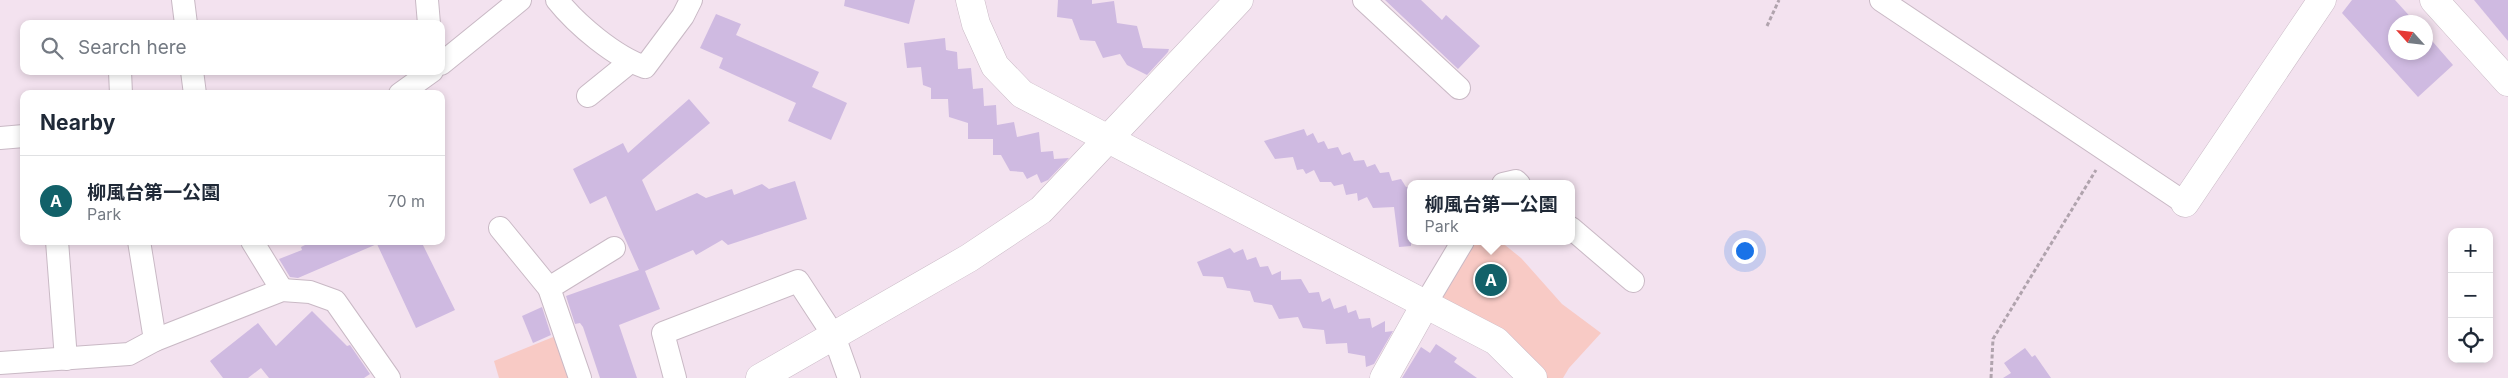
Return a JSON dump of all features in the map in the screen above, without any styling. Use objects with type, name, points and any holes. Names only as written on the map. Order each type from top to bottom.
[{"type":"street","points":[[184,0],[186,20]]},
{"type":"street","points":[[427,0],[429,20]]},
{"type":"street","points":[[445,61],[520,0]]},
{"type":"street","points":[[558,0],[570,16],[630,62],[645,67],[683,16],[691,0]]},
{"type":"street","points":[[970,0],[976,24],[995,66],[1022,94],[1496,341],[1533,378]]},
{"type":"street","points":[[760,378],[969,258],[1041,210],[1239,0]]},
{"type":"street","points":[[1364,0],[1459,88]]},
{"type":"street","points":[[1881,0],[2185,203],[2322,0]]},
{"type":"street","points":[[2434,0],[2508,82]]},
{"type":"street","points":[[588,96],[630,62]]},
{"type":"street","points":[[120,75],[121,90]]},
{"type":"street","points":[[193,75],[194,90]]},
{"type":"street","points":[[406,90],[426,75]]},
{"type":"street","points":[[0,138],[20,136]]},
{"type":"street","points":[[500,228],[549,288],[580,378]]},
{"type":"street","points":[[1575,231],[1633,281]]},
{"type":"street","points":[[57,245],[66,358]]},
{"type":"street","points":[[140,245],[155,340]]},
{"type":"street","points":[[254,245],[282,290]]},
{"type":"street","points":[[1384,378],[1462,245]]},
{"type":"street","points":[[549,288],[614,248]]},
{"type":"street","points":[[674,378],[663,333],[798,281],[834,336],[849,378]]},
{"type":"street","points":[[0,363],[129,354],[155,340],[282,290],[310,292],[335,301],[389,378]]},
{"type":"path","points":[[1767,26],[1779,0]]},
{"type":"path","points":[[1991,378],[1993,339],[2106,152]]},
{"type":"shaded area","points":[[1464,245],[1505,245],[1521,258],[1562,304],[1601,333],[1569,368],[1563,378],[1539,378],[1429,302]]},
{"type":"shaded area","points":[[563,333],[577,378],[499,378],[494,361]]},
{"type":"building","points":[[845,0],[915,0],[909,24],[844,6]]},
{"type":"building","points":[[1058,0],[1092,0],[1092,4],[1114,1],[1117,23],[1137,26],[1143,48],[1169,49],[1168,52],[1147,75],[1127,65],[1120,54],[1103,58],[1095,41],[1080,40],[1072,19],[1057,17]]},
{"type":"building","points":[[1385,0],[1421,0],[1442,20],[1446,15],[1480,46],[1458,69]]},
{"type":"building","points":[[2352,0],[2395,0],[2409,15],[2388,15],[2388,60],[2433,60],[2433,42],[2453,65],[2418,97],[2342,13]]},
{"type":"building","points":[[2474,0],[2508,0],[2508,41]]},
{"type":"building","points":[[716,14],[741,24],[736,35],[819,72],[812,87],[847,103],[831,140],[788,121],[796,103],[719,68],[723,58],[700,48]]},
{"type":"building","points":[[945,38],[946,50],[957,52],[958,69],[971,68],[973,89],[983,88],[984,106],[996,105],[997,125],[1014,122],[1017,137],[1039,132],[1041,152],[1053,151],[1054,159],[1069,158],[1048,180],[1041,183],[1037,174],[1027,179],[1023,172],[1010,171],[1001,155],[993,155],[993,139],[968,139],[968,123],[949,117],[948,99],[931,99],[931,88],[923,85],[921,67],[907,68],[904,43]]},
{"type":"building","points":[[689,99],[710,123],[642,180],[656,211],[697,193],[706,198],[732,189],[734,195],[762,184],[769,189],[795,181],[807,219],[728,245],[722,240],[696,255],[693,250],[645,271],[660,309],[619,325],[637,378],[600,378],[583,327],[580,323],[575,324],[566,296],[639,270],[606,196],[590,204],[573,169],[623,143],[628,153]]},
{"type":"building","points":[[1304,129],[1307,136],[1313,133],[1318,143],[1324,141],[1328,149],[1338,147],[1342,155],[1350,152],[1354,161],[1364,160],[1367,167],[1375,164],[1380,173],[1389,172],[1392,181],[1401,179],[1407,187],[1407,245],[1411,246],[1399,247],[1394,207],[1373,208],[1367,197],[1358,201],[1357,193],[1346,195],[1343,184],[1334,186],[1331,182],[1320,182],[1314,170],[1306,174],[1303,169],[1297,170],[1293,157],[1275,159],[1264,141]]},
{"type":"building","points":[[305,245],[375,245],[298,278],[290,277],[279,259],[302,250],[301,247]]},
{"type":"building","points":[[377,245],[423,245],[455,310],[416,328]]},
{"type":"building","points":[[1230,248],[1234,253],[1243,249],[1247,260],[1256,257],[1260,267],[1268,266],[1272,275],[1281,271],[1281,280],[1301,279],[1309,293],[1319,292],[1322,302],[1330,298],[1334,309],[1346,305],[1348,313],[1356,310],[1359,319],[1370,318],[1372,328],[1385,321],[1385,332],[1393,331],[1374,364],[1366,367],[1365,356],[1348,353],[1347,343],[1326,344],[1324,330],[1303,328],[1298,317],[1279,319],[1272,305],[1254,302],[1250,291],[1227,288],[1223,277],[1203,276],[1197,262]]},
{"type":"building","points":[[542,307],[551,335],[533,343],[522,316]]},
{"type":"building","points":[[312,311],[347,346],[350,345],[370,374],[364,378],[269,378],[261,368],[248,378],[223,378],[210,361],[258,323],[276,346]]},
{"type":"building","points":[[1436,344],[1457,358],[1454,362],[1477,378],[1402,378],[1421,347],[1430,353]]},
{"type":"building","points":[[2025,348],[2032,357],[2035,355],[2051,378],[2003,378],[2011,373],[2004,363]]},
{"type":"place","name":"柳風台第一公園","points":[[1491,280]]}]
